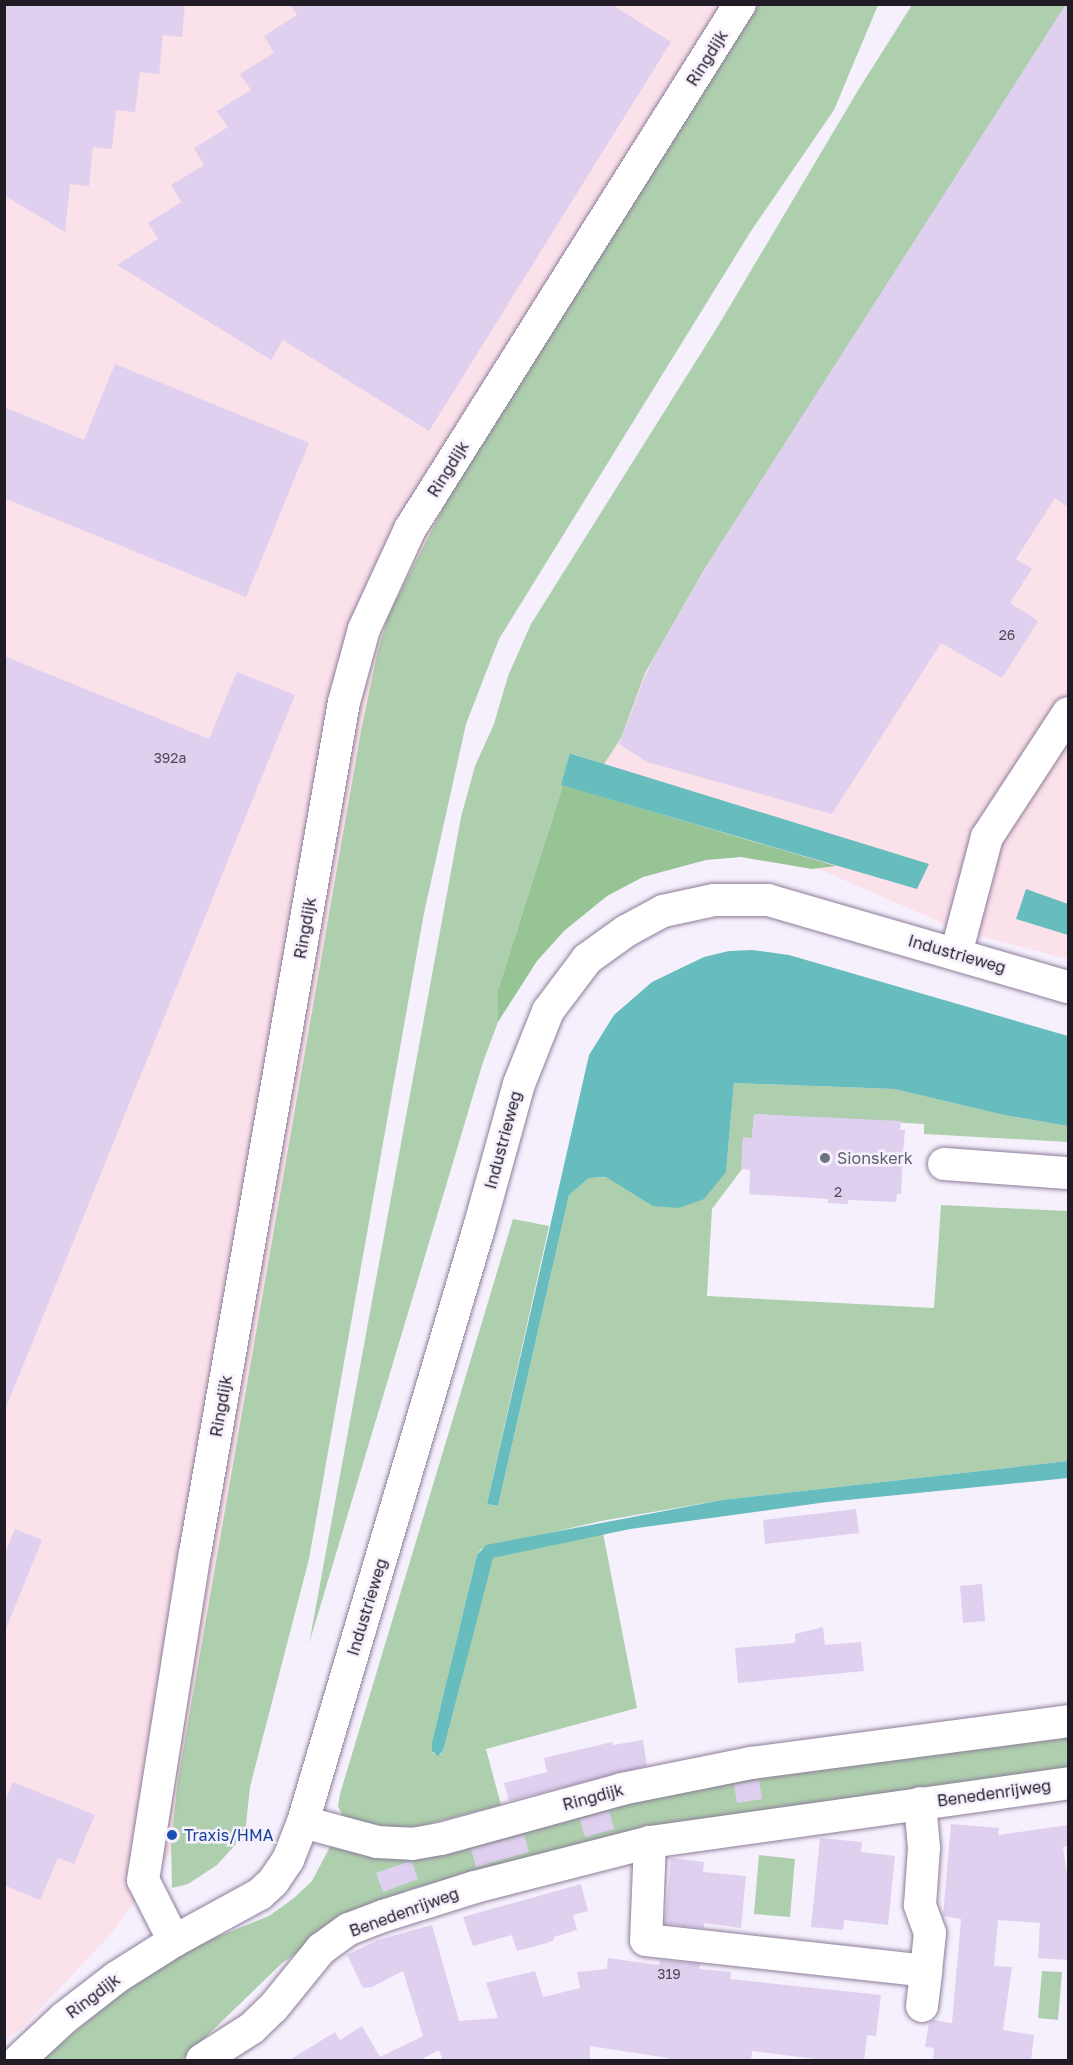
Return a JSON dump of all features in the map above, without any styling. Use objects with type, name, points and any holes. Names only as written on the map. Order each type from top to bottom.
[{"type":"street","name":"Ringdijk","points":[[174,1941],[143,1880],[197,1542],[342,714],[364,629],[416,520],[740,4]]},
{"type":"street","points":[[956,954],[987,837],[1068,713]]},
{"type":"street","name":"Industrieweg","points":[[303,1822],[479,1228],[519,1084],[548,1011],[587,959],[626,930],[663,911],[714,900],[768,900],[1068,987]]},
{"type":"street","points":[[944,1164],[1068,1173]]},
{"type":"street","name":"Ringdijk","points":[[15,2052],[117,1977],[174,1941],[238,1907],[273,1882],[288,1860],[303,1822],[377,1842],[412,1844],[441,1839],[622,1789],[740,1766],[1068,1721]]},
{"type":"street","name":"Benedenrijweg","points":[[202,2061],[234,2052],[321,1948],[349,1929],[475,1887],[651,1842],[1068,1783]]},
{"type":"street","name":"Benedenrijweg","points":[[920,1803],[924,1848],[920,1905],[930,1933],[922,2006]]},
{"type":"street","points":[[651,1842],[646,1940],[926,1971]]},
{"type":"shaded area","points":[[5,5],[815,5],[423,634],[198,1814],[110,1935],[22,2028],[5,2040]]},
{"type":"shaded area","points":[[982,5],[1068,5],[1068,959],[961,931],[517,738]]},
{"type":"green space","points":[[754,5],[878,5],[834,110],[751,231],[499,639],[466,724],[424,913],[309,1559],[250,1787],[245,1834],[217,1865],[188,1884],[172,1888],[171,1842],[178,1780],[361,731],[378,650],[389,614],[458,479]]},
{"type":"green space","points":[[912,5],[1067,5],[704,570],[645,673],[621,738],[604,764],[570,753],[563,785],[498,990],[498,1022],[483,1062],[309,1644],[461,817],[475,766],[494,724],[508,676],[531,624],[718,326],[860,87]]},
{"type":"green space","points":[[563,785],[836,866],[812,869],[741,857],[706,860],[643,877],[607,896],[564,931],[537,961],[498,1022],[498,990]]},
{"type":"green space","points":[[734,1083],[894,1089],[1004,1115],[1068,1126],[1068,1142],[924,1134],[924,1124],[754,1114],[752,1138],[743,1138],[742,1169],[712,1209],[707,1296],[934,1308],[941,1205],[1068,1211],[1068,1461],[722,1500],[601,1521],[481,1549],[477,1555],[432,1742],[433,1753],[440,1755],[443,1751],[492,1558],[603,1533],[637,1708],[486,1749],[501,1805],[417,1827],[391,1828],[343,1817],[338,1806],[340,1794],[513,1219],[549,1226],[487,1504],[498,1506],[569,1195],[589,1178],[726,1172]]},
{"type":"green space","points":[[1068,1730],[1068,1771],[511,1864],[411,1889],[358,1912],[282,1963],[182,2060],[41,2060],[129,1987],[192,1947],[269,1916],[294,1898],[312,1881],[334,1839],[372,1851],[701,1783]]},
{"type":"green space","points":[[759,1855],[795,1859],[790,1917],[754,1914]]},
{"type":"green space","points":[[1042,1971],[1062,1972],[1058,2020],[1038,2018]]},
{"type":"water","points":[[570,753],[929,864],[917,889],[561,785]]},
{"type":"water","points":[[1026,889],[1068,904],[1068,935],[1016,919]]},
{"type":"water","points":[[752,950],[789,955],[1068,1036],[1068,1126],[1004,1115],[894,1089],[734,1083],[726,1172],[704,1199],[679,1208],[653,1206],[606,1177],[589,1178],[569,1195],[498,1506],[487,1504],[589,1055],[614,1015],[652,982],[704,957],[729,951]]},
{"type":"water","points":[[1068,1461],[1068,1478],[827,1502],[630,1529],[493,1558],[443,1751],[438,1756],[432,1751],[432,1742],[477,1555],[486,1545],[722,1500]]},
{"type":"building","points":[[4,4],[185,4],[182,37],[163,35],[159,74],[140,72],[135,112],[116,110],[112,149],[93,147],[89,186],[70,184],[65,232],[4,195]]},
{"type":"building","points":[[290,4],[611,4],[671,42],[429,431],[283,340],[271,360],[117,265],[158,239],[148,223],[181,202],[171,185],[204,165],[194,148],[228,127],[217,111],[251,90],[240,74],[274,53],[264,36],[297,15]]},
{"type":"building","points":[[1068,4],[1068,507],[1055,498],[1016,559],[1032,569],[1010,603],[1038,621],[1002,678],[941,643],[832,814],[647,762],[619,744],[646,674],[663,641],[719,546]]},
{"type":"building","points":[[115,364],[309,443],[246,597],[4,498],[4,407],[84,440]]},
{"type":"building","points":[[4,656],[209,739],[237,672],[295,695],[5,1410]]},
{"type":"building","name":"Sionskerk","points":[[754,1114],[901,1121],[900,1130],[905,1130],[901,1194],[897,1194],[896,1202],[848,1200],[848,1204],[828,1203],[828,1199],[749,1194],[750,1170],[741,1169],[743,1137],[752,1138]]},
{"type":"building","points":[[856,1509],[859,1533],[765,1544],[763,1520]]},
{"type":"building","points":[[15,1529],[42,1540],[5,1631],[4,1555]]},
{"type":"building","points":[[982,1584],[985,1621],[963,1623],[960,1586]]},
{"type":"building","points":[[823,1627],[825,1645],[861,1642],[864,1671],[738,1683],[735,1648],[795,1643],[795,1634]]},
{"type":"building","points":[[643,1740],[647,1766],[509,1801],[504,1783],[547,1772],[544,1758],[612,1742],[613,1745]]},
{"type":"building","points":[[759,1780],[762,1799],[737,1803],[734,1785]]},
{"type":"building","points":[[13,1782],[95,1815],[74,1864],[58,1858],[40,1900],[4,1885],[4,1803]]},
{"type":"building","points":[[609,1811],[614,1829],[585,1837],[580,1819]]},
{"type":"building","points":[[951,1824],[999,1828],[998,1835],[1068,1825],[1068,1846],[1063,1847],[1068,1881],[1068,1960],[1038,1958],[1040,1923],[998,1920],[994,1966],[1012,1967],[1003,2030],[1034,2035],[1031,2061],[933,2061],[934,2048],[925,2047],[929,2023],[933,2020],[952,2023],[961,1919],[943,1916]]},
{"type":"building","points":[[524,1835],[529,1852],[476,1867],[471,1849]]},
{"type":"building","points":[[820,1838],[862,1842],[861,1852],[895,1856],[888,1925],[844,1920],[843,1930],[811,1927]]},
{"type":"building","points":[[671,1858],[704,1862],[703,1872],[746,1876],[741,1928],[704,1923],[704,1928],[665,1924]]},
{"type":"building","points":[[412,1862],[418,1879],[383,1892],[376,1873]]},
{"type":"building","points":[[581,1884],[588,1911],[573,1915],[577,1930],[554,1937],[554,1940],[547,1943],[517,1951],[512,1935],[473,1946],[463,1917]]},
{"type":"building","points":[[432,1925],[459,2021],[498,2018],[486,1983],[535,1971],[543,1997],[580,1988],[577,1972],[607,1969],[608,1958],[659,1965],[660,1960],[700,1964],[699,1969],[731,1972],[730,1979],[881,1995],[876,2036],[867,2035],[864,2061],[832,2061],[752,2051],[751,2061],[668,2061],[668,2058],[590,2046],[590,2061],[443,2061],[439,2050],[418,2061],[288,2061],[335,2032],[340,2040],[362,2026],[380,2057],[423,2036],[403,1971],[372,1987],[363,1988],[347,1955],[378,1940]]},
{"type":"place","name":"Sionskerk","points":[[825,1158]]},
{"type":"place","name":"Traxis/HMA","points":[[172,1835]]}]
